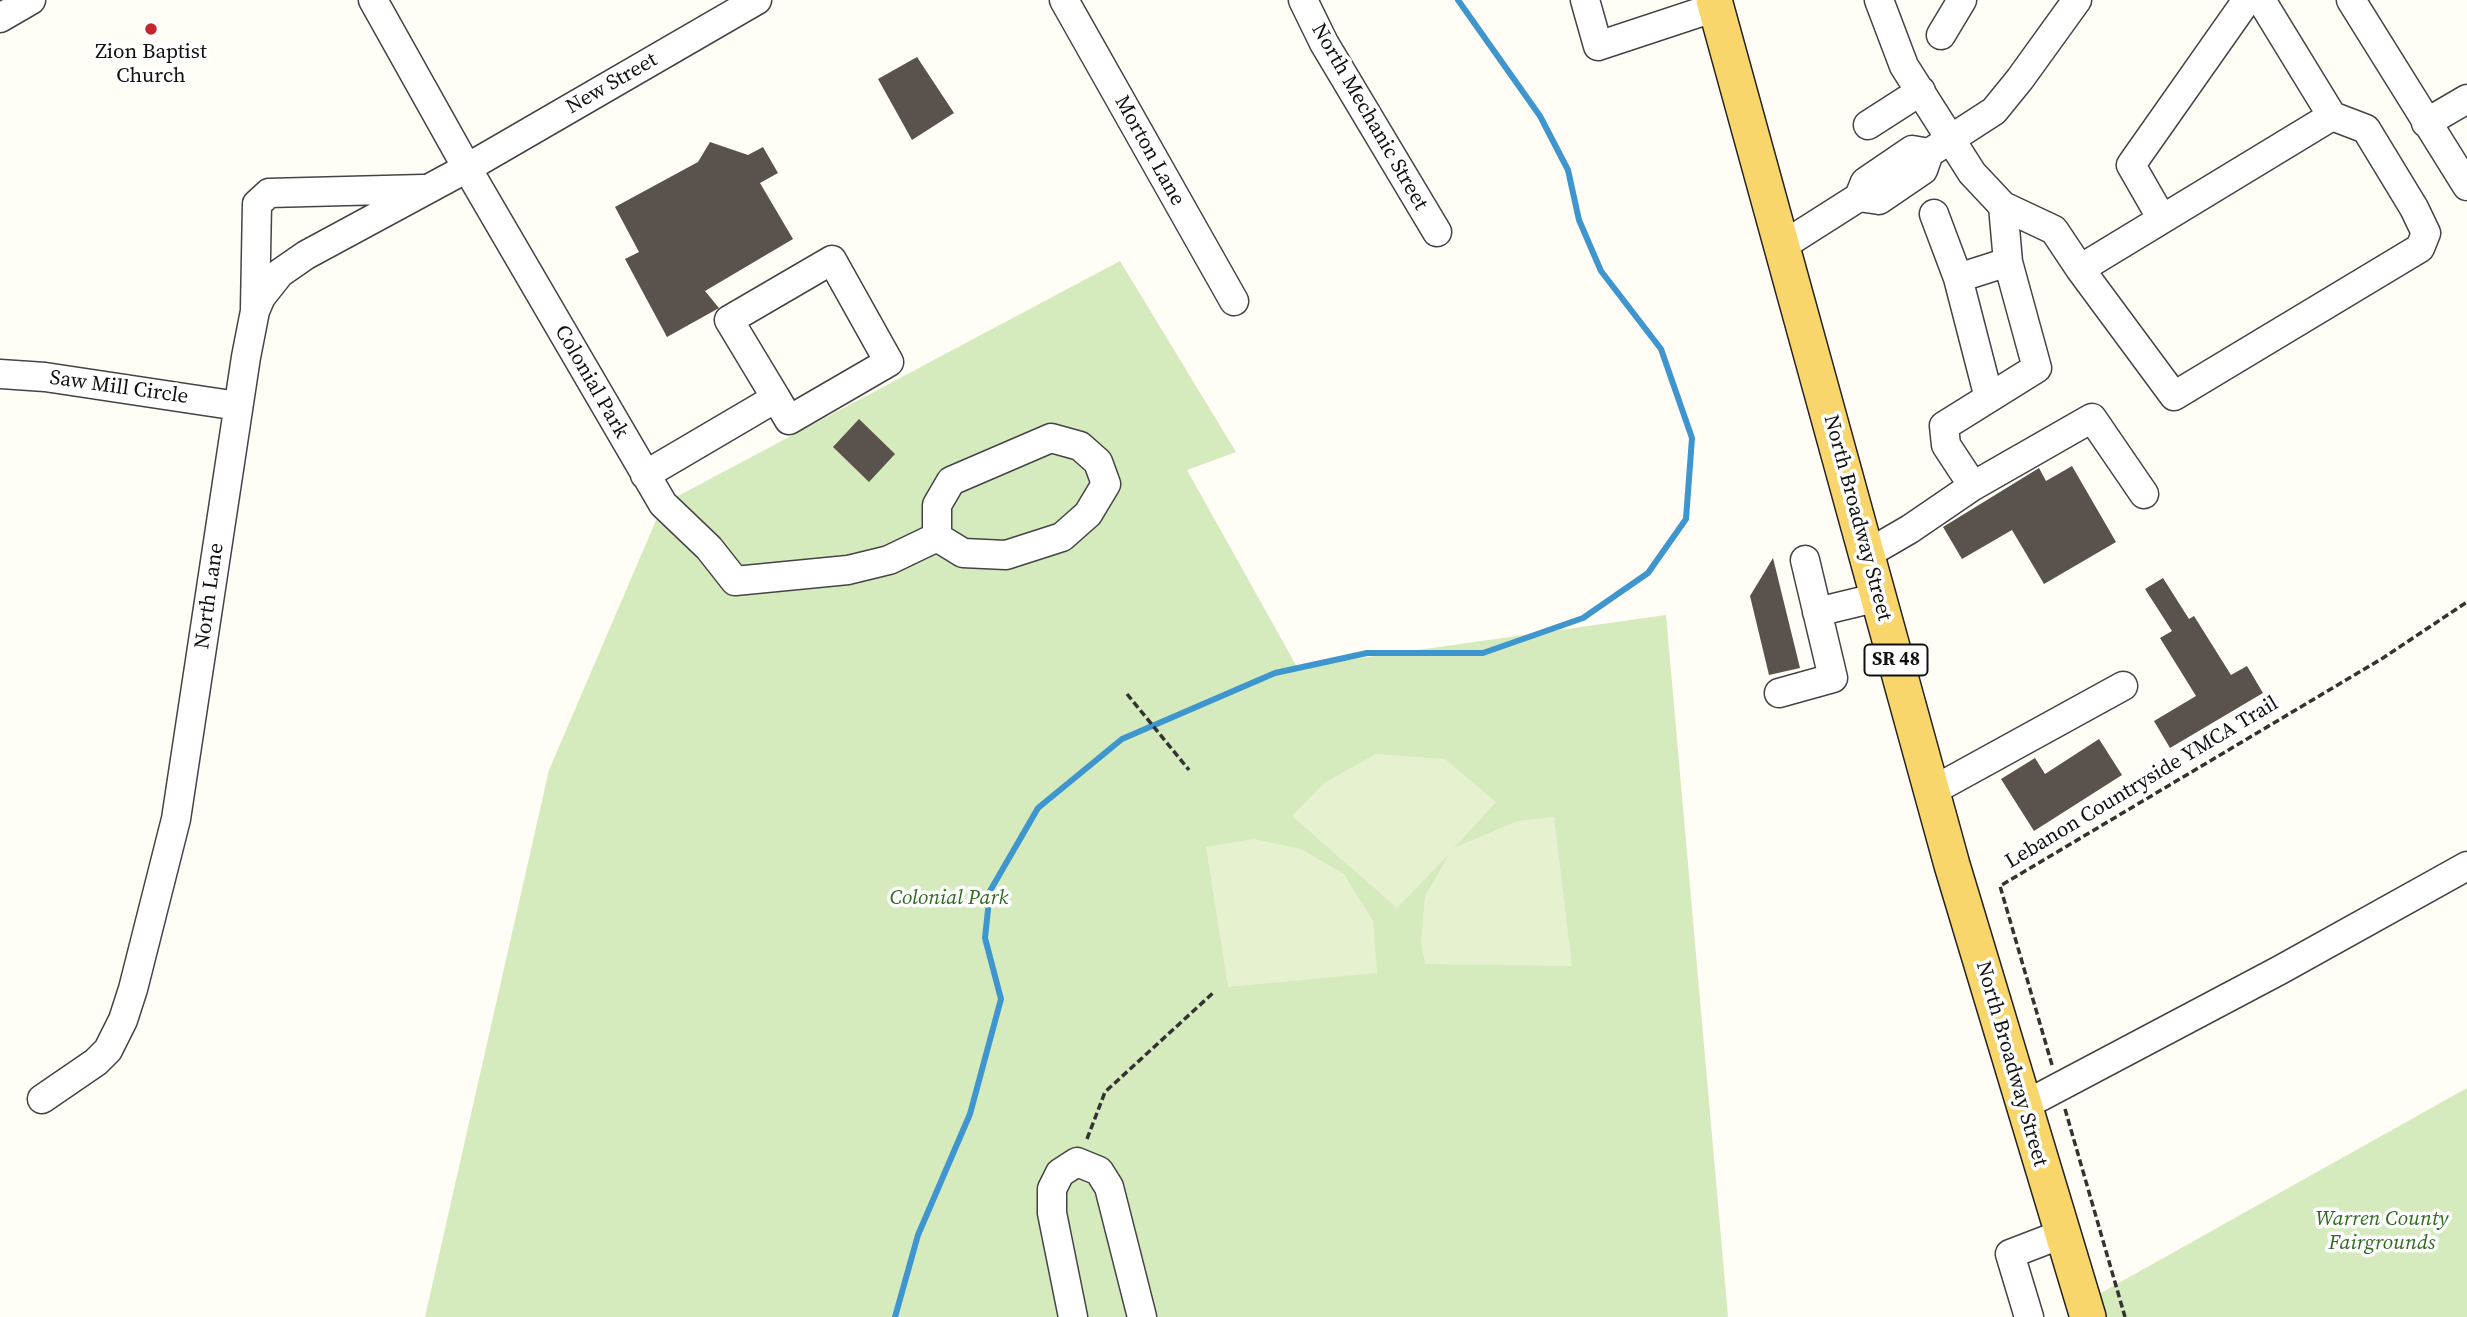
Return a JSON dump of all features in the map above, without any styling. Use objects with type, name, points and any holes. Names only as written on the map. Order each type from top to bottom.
[{"type":"main road","name":"North Broadway Street","points":[[1715,4],[1932,791],[2023,1106],[2088,1317]]},
{"type":"street","points":[[0,18],[31,0]]},
{"type":"street","name":"Colonial Park","points":[[373,0],[467,168],[663,504],[709,548],[735,581],[848,570],[889,560],[937,537]]},
{"type":"street","name":"New Street","points":[[467,168],[757,0]]},
{"type":"street","name":"Morton Lane","points":[[1064,0],[1234,301]]},
{"type":"street","name":"North Mechanic Street","points":[[1303,0],[1324,43],[1437,232]]},
{"type":"street","points":[[1585,0],[1598,46],[1715,4]]},
{"type":"street","points":[[1879,0],[1905,66],[1921,91],[1940,147],[1972,173],[2003,206],[2054,230],[2175,396],[2420,248],[2426,233],[2366,129],[2332,116],[2261,0]]},
{"type":"street","points":[[1941,36],[1962,0]]},
{"type":"street","points":[[1782,246],[1859,197],[1878,200],[1923,170],[1940,147],[1994,111],[2077,0]]},
{"type":"street","points":[[2162,219],[2131,165],[2246,0]]},
{"type":"street","points":[[2351,0],[2467,186]]},
{"type":"street","points":[[1868,125],[1921,91]]},
{"type":"street","points":[[2426,123],[2467,99]]},
{"type":"street","points":[[2080,269],[2332,116]]},
{"type":"street","name":"North Lane","points":[[42,1099],[96,1062],[108,1050],[123,1020],[133,989],[176,818],[238,406],[255,311],[261,297],[280,273],[306,256],[467,168]]},
{"type":"street","points":[[255,311],[257,204],[269,193],[429,188]]},
{"type":"street","points":[[1973,486],[1946,444],[1944,426],[2037,368],[2008,262],[2003,206]]},
{"type":"street","points":[[1934,214],[1958,278],[1989,398]]},
{"type":"street","points":[[832,260],[889,362],[789,420],[776,398],[729,320],[832,260]]},
{"type":"street","points":[[1958,278],[2008,262]]},
{"type":"street","name":"Saw Mill Circle","points":[[0,374],[46,377],[238,406]]},
{"type":"street","points":[[645,475],[776,398]]},
{"type":"street","points":[[1867,554],[1973,486],[2092,418],[2144,494]]},
{"type":"street","points":[[1051,438],[1080,446],[1098,462],[1106,484],[1088,514],[1062,537],[1006,555],[963,553],[937,537],[937,505],[951,481],[1051,438]]},
{"type":"street","points":[[1779,693],[1833,678],[1805,560]]},
{"type":"street","points":[[1817,612],[1879,597]]},
{"type":"street","points":[[1932,791],[2123,686]]},
{"type":"street","points":[[2023,1106],[2280,970],[2467,866]]},
{"type":"street","points":[[1073,1317],[1052,1213],[1052,1189],[1060,1173],[1077,1162],[1099,1171],[1109,1187],[1142,1317]]},
{"type":"street","points":[[2029,1317],[2010,1254],[2062,1234]]},
{"type":"path","name":"Lebanon Countryside YMCA Trail","points":[[2125,1317],[2000,886],[2383,658],[2467,602]]},
{"type":"path","points":[[1127,694],[1189,770]]},
{"type":"path","points":[[1084,1147],[1105,1091],[1213,993]]},
{"type":"green space","name":"Colonial Park","points":[[1120,261],[1236,452],[1187,470],[1297,667],[1666,615],[1728,1317],[425,1317],[549,770],[663,504]]},
{"type":"green space","points":[[1376,754],[1445,759],[1496,802],[1454,848],[1517,821],[1554,817],[1572,966],[1425,964],[1421,942],[1425,896],[1450,853],[1397,908],[1292,816],[1324,783]]},
{"type":"green space","points":[[1254,839],[1301,849],[1344,874],[1373,921],[1377,973],[1228,987],[1206,847]]},
{"type":"green space","name":"Warren County Fairgrounds","points":[[2467,1088],[2467,1317],[2088,1317],[2083,1303]]},
{"type":"building","points":[[917,57],[954,113],[912,140],[878,79]]},
{"type":"building","points":[[710,142],[748,155],[763,147],[778,173],[760,183],[793,239],[705,291],[719,308],[667,337],[625,259],[639,252],[615,207],[698,162]]},
{"type":"building","points":[[859,419],[895,454],[869,482],[833,447]]},
{"type":"building","points":[[2072,466],[2116,542],[2044,584],[2012,530],[1962,559],[1943,527],[2039,468],[2046,481]]},
{"type":"building","points":[[1773,558],[1800,668],[1769,675],[1750,596]]},
{"type":"building","points":[[2163,578],[2189,619],[2194,616],[2231,675],[2247,666],[2263,693],[2170,748],[2154,721],[2196,696],[2160,638],[2172,631],[2145,589]]},
{"type":"building","points":[[2099,739],[2122,775],[2034,831],[2001,779],[2035,758],[2045,774]]},
{"type":"waterway","points":[[895,1317],[918,1235],[970,1114],[1001,999],[985,938],[990,891],[1038,808],[1122,739],[1275,673],[1367,653],[1483,653],[1583,618],[1648,573],[1686,519],[1692,438],[1661,349],[1601,271],[1579,220],[1568,170],[1540,116],[1458,0]]},
{"type":"place","name":"Zion Baptist Church","points":[[151,29]]}]
